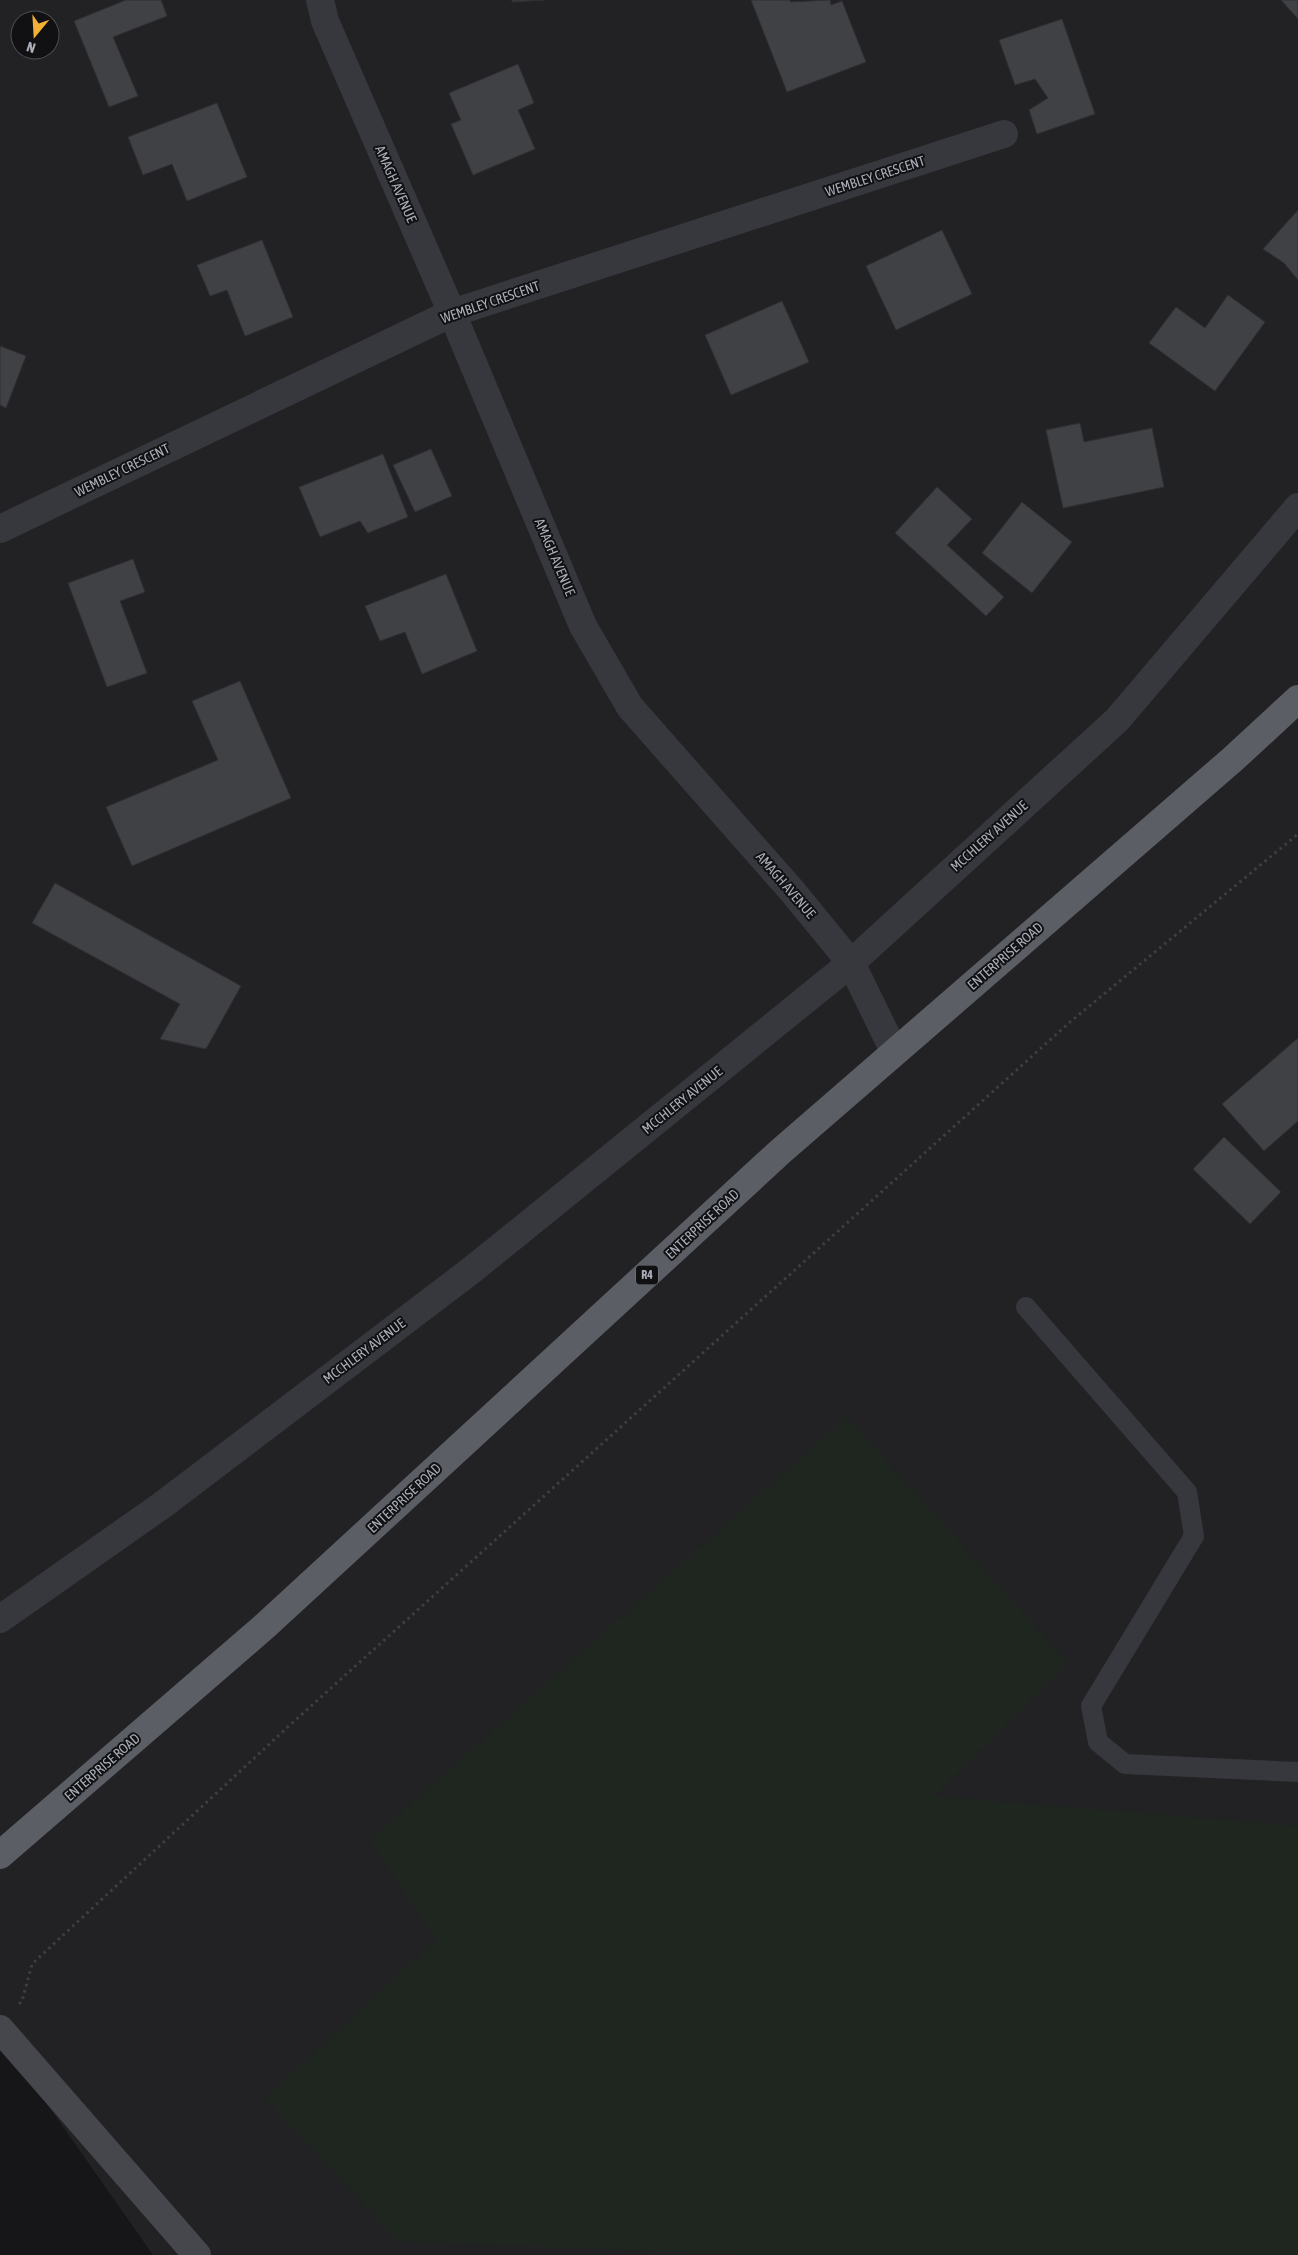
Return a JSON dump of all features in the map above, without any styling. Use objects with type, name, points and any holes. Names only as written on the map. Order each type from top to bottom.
[{"type":"highway","name":"ENTERPRISE ROAD","points":[[0,1855],[266,1625],[781,1151],[1232,759],[1298,699]]},
{"type":"main road","points":[[0,2029],[197,2255]]},
{"type":"street","name":"AMAGH AVENUE","points":[[320,0],[325,21],[452,313],[583,626],[630,707],[793,892],[851,963],[894,1051]]},
{"type":"street","name":"WEMBLEY CRESCENT","points":[[0,529],[452,313],[1004,134]]},
{"type":"street","name":"MCCHLERY AVENUE","points":[[0,1619],[161,1506],[465,1274],[851,963],[1117,720],[1298,507]]},
{"type":"lane","points":[[1026,1307],[1187,1492],[1194,1536],[1091,1706],[1098,1742],[1125,1764],[1298,1772]]},
{"type":"path","points":[[17,2007],[22,2001],[32,1964],[290,1725],[1070,1022],[1298,834]]},
{"type":"shaded area","points":[[0,0],[1298,0],[1298,2255],[153,2255],[0,2037]]},
{"type":"shaded area","points":[[847,1417],[1068,1663],[934,1796],[1298,1826],[1298,2255],[751,2255],[398,2241],[265,2098],[436,1940],[370,1840]]},
{"type":"building","points":[[126,0],[161,0],[167,16],[113,37],[138,96],[109,107],[74,21]]},
{"type":"building","points":[[512,0],[545,0],[512,2]]},
{"type":"building","points":[[751,0],[790,0],[790,2],[830,0],[831,5],[842,1],[866,62],[787,92]]},
{"type":"building","points":[[1281,0],[1298,0],[1298,19]]},
{"type":"building","points":[[1062,19],[1095,114],[1037,134],[1029,110],[1048,98],[1035,79],[1015,85],[999,40]]},
{"type":"building","points":[[518,64],[534,103],[518,110],[535,149],[473,175],[451,124],[461,120],[449,93]]},
{"type":"building","points":[[217,103],[247,177],[187,201],[172,164],[143,175],[128,137]]},
{"type":"building","points":[[1298,210],[1298,280],[1284,263],[1263,249]]},
{"type":"building","points":[[942,230],[972,294],[896,330],[866,266]]},
{"type":"building","points":[[262,240],[293,317],[245,336],[227,290],[210,296],[197,265]]},
{"type":"building","points":[[1228,295],[1265,322],[1215,391],[1149,343],[1176,307],[1205,328]]},
{"type":"building","points":[[782,301],[809,362],[731,395],[705,335]]},
{"type":"building","points":[[0,346],[26,356],[6,408],[0,405]]},
{"type":"building","points":[[1080,423],[1084,442],[1152,428],[1164,487],[1063,508],[1046,430]]},
{"type":"building","points":[[431,449],[452,496],[415,512],[393,465]]},
{"type":"building","points":[[383,454],[408,517],[368,533],[360,521],[320,537],[299,487]]},
{"type":"building","points":[[937,487],[972,519],[947,545],[1004,597],[986,616],[895,533]]},
{"type":"building","points":[[1022,502],[1072,542],[1032,593],[982,553]]},
{"type":"building","points":[[133,559],[145,592],[120,601],[147,673],[107,687],[68,583]]},
{"type":"building","points":[[446,574],[477,651],[422,674],[405,632],[380,641],[365,606]]},
{"type":"building","points":[[240,681],[291,798],[132,866],[106,807],[218,760],[192,701]]},
{"type":"building","points":[[55,883],[241,986],[206,1049],[160,1039],[180,1004],[32,923]]},
{"type":"building","points":[[1298,1038],[1298,1121],[1264,1151],[1222,1104]]},
{"type":"building","points":[[1224,1137],[1281,1192],[1250,1224],[1193,1169]]}]
